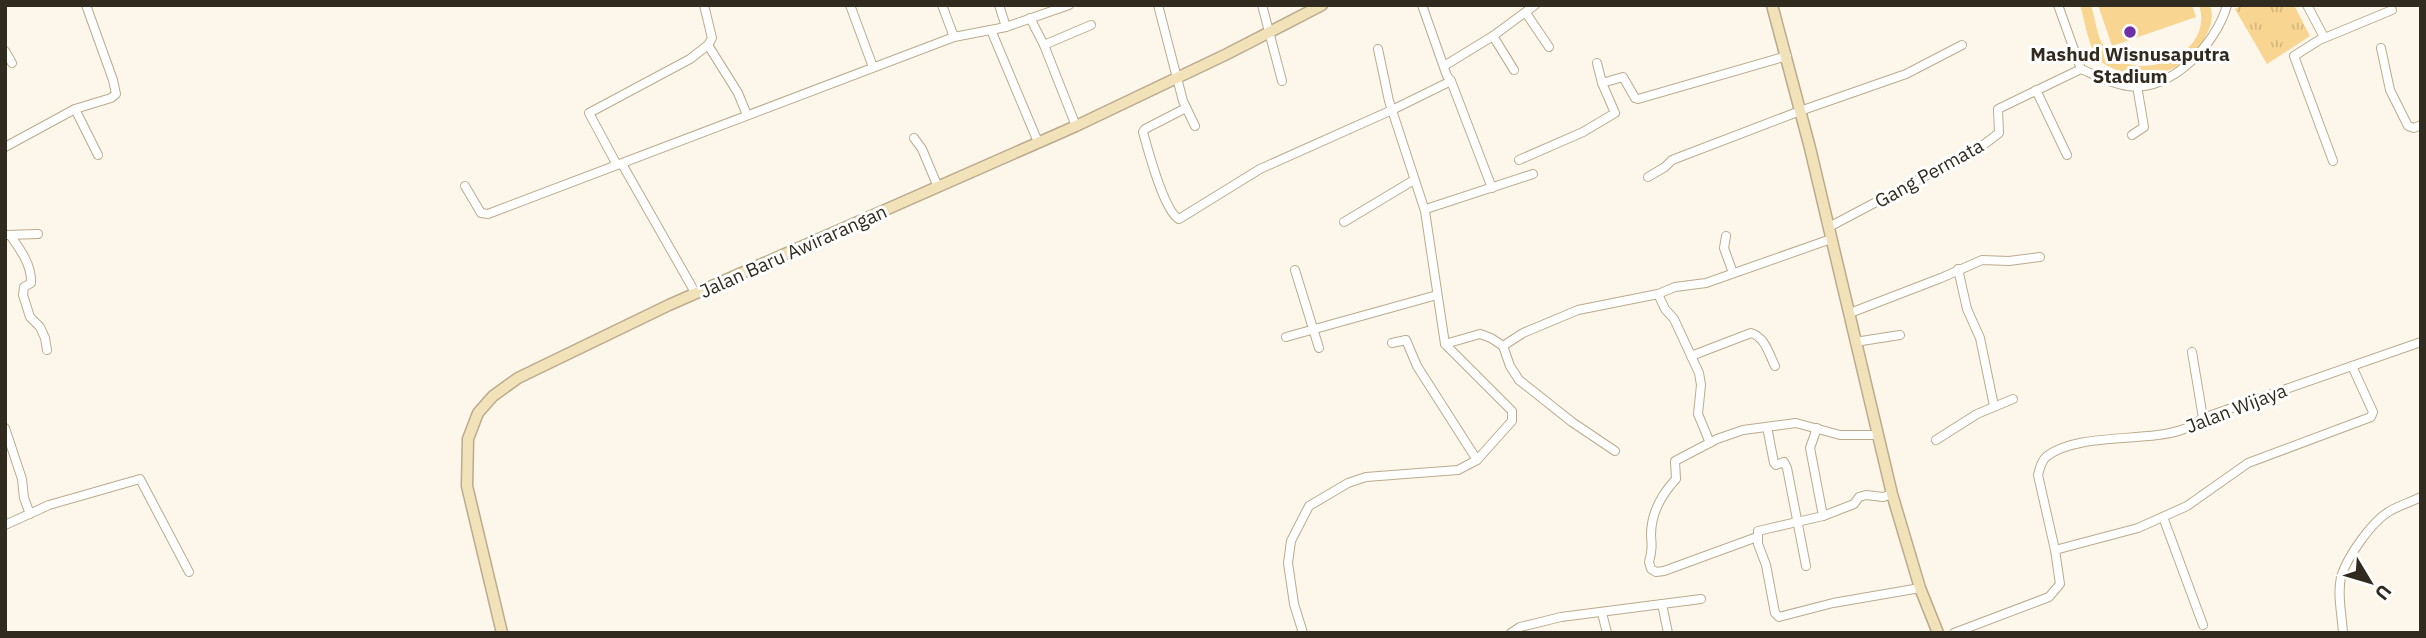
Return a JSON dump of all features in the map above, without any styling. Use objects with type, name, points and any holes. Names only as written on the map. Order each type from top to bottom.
[{"type":"street","points":[[5,147],[75,109],[111,99],[116,94],[86,5]]},
{"type":"street","points":[[696,294],[589,115],[590,111],[690,59],[708,45],[712,38],[704,5]]},
{"type":"street","points":[[850,5],[873,67]]},
{"type":"street","points":[[942,5],[954,37]]},
{"type":"street","points":[[999,5],[1006,27]]},
{"type":"street","points":[[466,186],[481,213],[488,214],[954,37],[1006,27],[1069,5]]},
{"type":"street","points":[[1158,5],[1186,108],[1195,127]]},
{"type":"street","points":[[1262,5],[1282,82]]},
{"type":"street","name":"Jalan Baru Awirarangan","points":[[502,633],[467,486],[468,439],[478,413],[493,396],[518,378],[696,294],[1076,126],[1269,34],[1322,5]]},
{"type":"street","points":[[1422,5],[1492,188]]},
{"type":"street","points":[[1444,66],[1493,36],[1535,5]]},
{"type":"street","points":[[1772,5],[1787,56],[1892,494],[1920,588],[1938,633]]},
{"type":"street","points":[[2058,5],[2081,69],[2128,86],[2156,82],[2185,69],[2224,19],[2227,5]]},
{"type":"street","points":[[2307,5],[2322,39]]},
{"type":"street","points":[[2333,161],[2294,57],[2297,52],[2322,39],[2392,10]]},
{"type":"street","points":[[1526,13],[1549,47]]},
{"type":"street","points":[[1030,18],[1044,45],[1076,126]]},
{"type":"street","points":[[1044,45],[1091,25]]},
{"type":"street","points":[[991,30],[1038,142]]},
{"type":"street","points":[[1493,36],[1514,70]]},
{"type":"street","points":[[708,45],[738,93],[747,115]]},
{"type":"street","points":[[1648,177],[1672,160],[1906,74],[1962,45]]},
{"type":"street","points":[[2381,48],[2390,90],[2408,126],[2414,128],[2421,125]]},
{"type":"street","points":[[1303,633],[1294,604],[1288,563],[1291,541],[1309,506],[1348,483],[1366,477],[1458,470],[1477,460],[1514,416],[1449,343],[1437,295],[1434,256],[1425,211],[1392,110],[1378,49]]},
{"type":"street","points":[[5,51],[12,63]]},
{"type":"street","points":[[1602,83],[1623,77],[1635,99],[1638,99],[1787,56]]},
{"type":"street","points":[[1519,160],[1583,132],[1615,113],[1597,63]]},
{"type":"street","name":"Gang Permata","points":[[1830,233],[1982,146],[1999,133],[1998,109],[2081,69]]},
{"type":"street","points":[[1186,108],[1144,129],[1143,132],[1153,169],[1171,212],[1179,219],[1260,169],[1451,81]]},
{"type":"street","points":[[2132,135],[2144,127],[2137,86]]},
{"type":"street","points":[[2036,90],[2067,155]]},
{"type":"street","points":[[75,109],[98,155]]},
{"type":"street","points":[[914,138],[922,149],[939,187]]},
{"type":"street","points":[[1429,208],[1533,174]]},
{"type":"street","points":[[1344,222],[1414,180]]},
{"type":"street","points":[[1503,346],[1523,333],[1578,310],[1658,294],[1675,287],[1706,283],[1830,233]]},
{"type":"street","points":[[7,235],[38,234]]},
{"type":"street","points":[[7,235],[20,248],[29,268],[31,284],[24,287],[23,295],[30,317],[45,338],[47,350]]},
{"type":"street","points":[[1726,236],[1724,248],[1733,273]]},
{"type":"street","points":[[1850,313],[1982,260],[2009,261],[2040,257]]},
{"type":"street","points":[[1958,269],[1967,309],[1980,338],[1994,407]]},
{"type":"street","points":[[1295,270],[1319,348]]},
{"type":"street","points":[[1658,294],[1665,309],[1674,319],[1699,373],[1701,385],[1698,414],[1710,443]]},
{"type":"street","points":[[1286,337],[1437,295]]},
{"type":"street","points":[[1691,356],[1751,333],[1762,340],[1775,366]]},
{"type":"street","points":[[1449,343],[1480,334],[1491,338],[1503,346],[1510,366],[1519,380],[1572,422],[1615,451]]},
{"type":"street","points":[[1855,342],[1900,335]]},
{"type":"street","points":[[1392,342],[1406,340],[1417,366],[1477,460]]},
{"type":"street","name":"Jalan Wijaya","points":[[1954,633],[2049,597],[2060,584],[2038,475],[2048,456],[2082,444],[2186,429],[2203,418],[2421,342]]},
{"type":"street","points":[[2192,352],[2203,418]]},
{"type":"street","points":[[2055,550],[2138,528],[2187,506],[2248,464],[2371,417],[2373,412],[2352,366]]},
{"type":"street","points":[[1936,440],[2013,399]]},
{"type":"street","points":[[1757,537],[1664,571],[1651,569],[1649,562],[1653,551],[1653,519],[1667,488],[1676,479],[1675,461],[1743,430],[1796,423],[1840,435],[1877,435]]},
{"type":"street","points":[[1767,427],[1774,463],[1776,465],[1784,462],[1787,468],[1806,566]]},
{"type":"street","points":[[5,428],[30,514]]},
{"type":"street","points":[[1817,428],[1810,448],[1822,516]]},
{"type":"street","points":[[5,524],[49,505],[141,479],[189,572]]},
{"type":"street","points":[[1892,494],[1884,497],[1866,495],[1859,497],[1854,504],[1822,516],[1758,531],[1757,537],[1766,565],[1775,613],[1779,617],[1833,603],[1920,588]]},
{"type":"street","points":[[2343,633],[2341,577],[2355,551],[2371,527],[2389,512],[2421,497]]},
{"type":"street","points":[[2163,517],[2203,625]]},
{"type":"street","points":[[1511,633],[1520,627],[1561,617],[1701,599]]},
{"type":"street","points":[[1662,604],[1668,633]]},
{"type":"street","points":[[1602,613],[1608,633]]},
{"type":"green space","points":[[2080,5],[2091,5],[2104,47],[2117,59],[2133,65],[2168,61],[2184,52],[2195,39],[2201,23],[2199,5],[2210,5],[2212,17],[2206,36],[2190,58],[2167,71],[2140,75],[2114,69],[2098,58],[2091,46]]},
{"type":"green space","name":"Mashud Wisnusaputra Stadium","points":[[2098,5],[2192,5],[2196,17],[2112,46]]},
{"type":"green space","points":[[2243,5],[2294,5],[2310,36],[2267,64],[2235,9]]},
{"type":"place","name":"Mashud Wisnusaputra Stadium","points":[[2130,32]]}]
